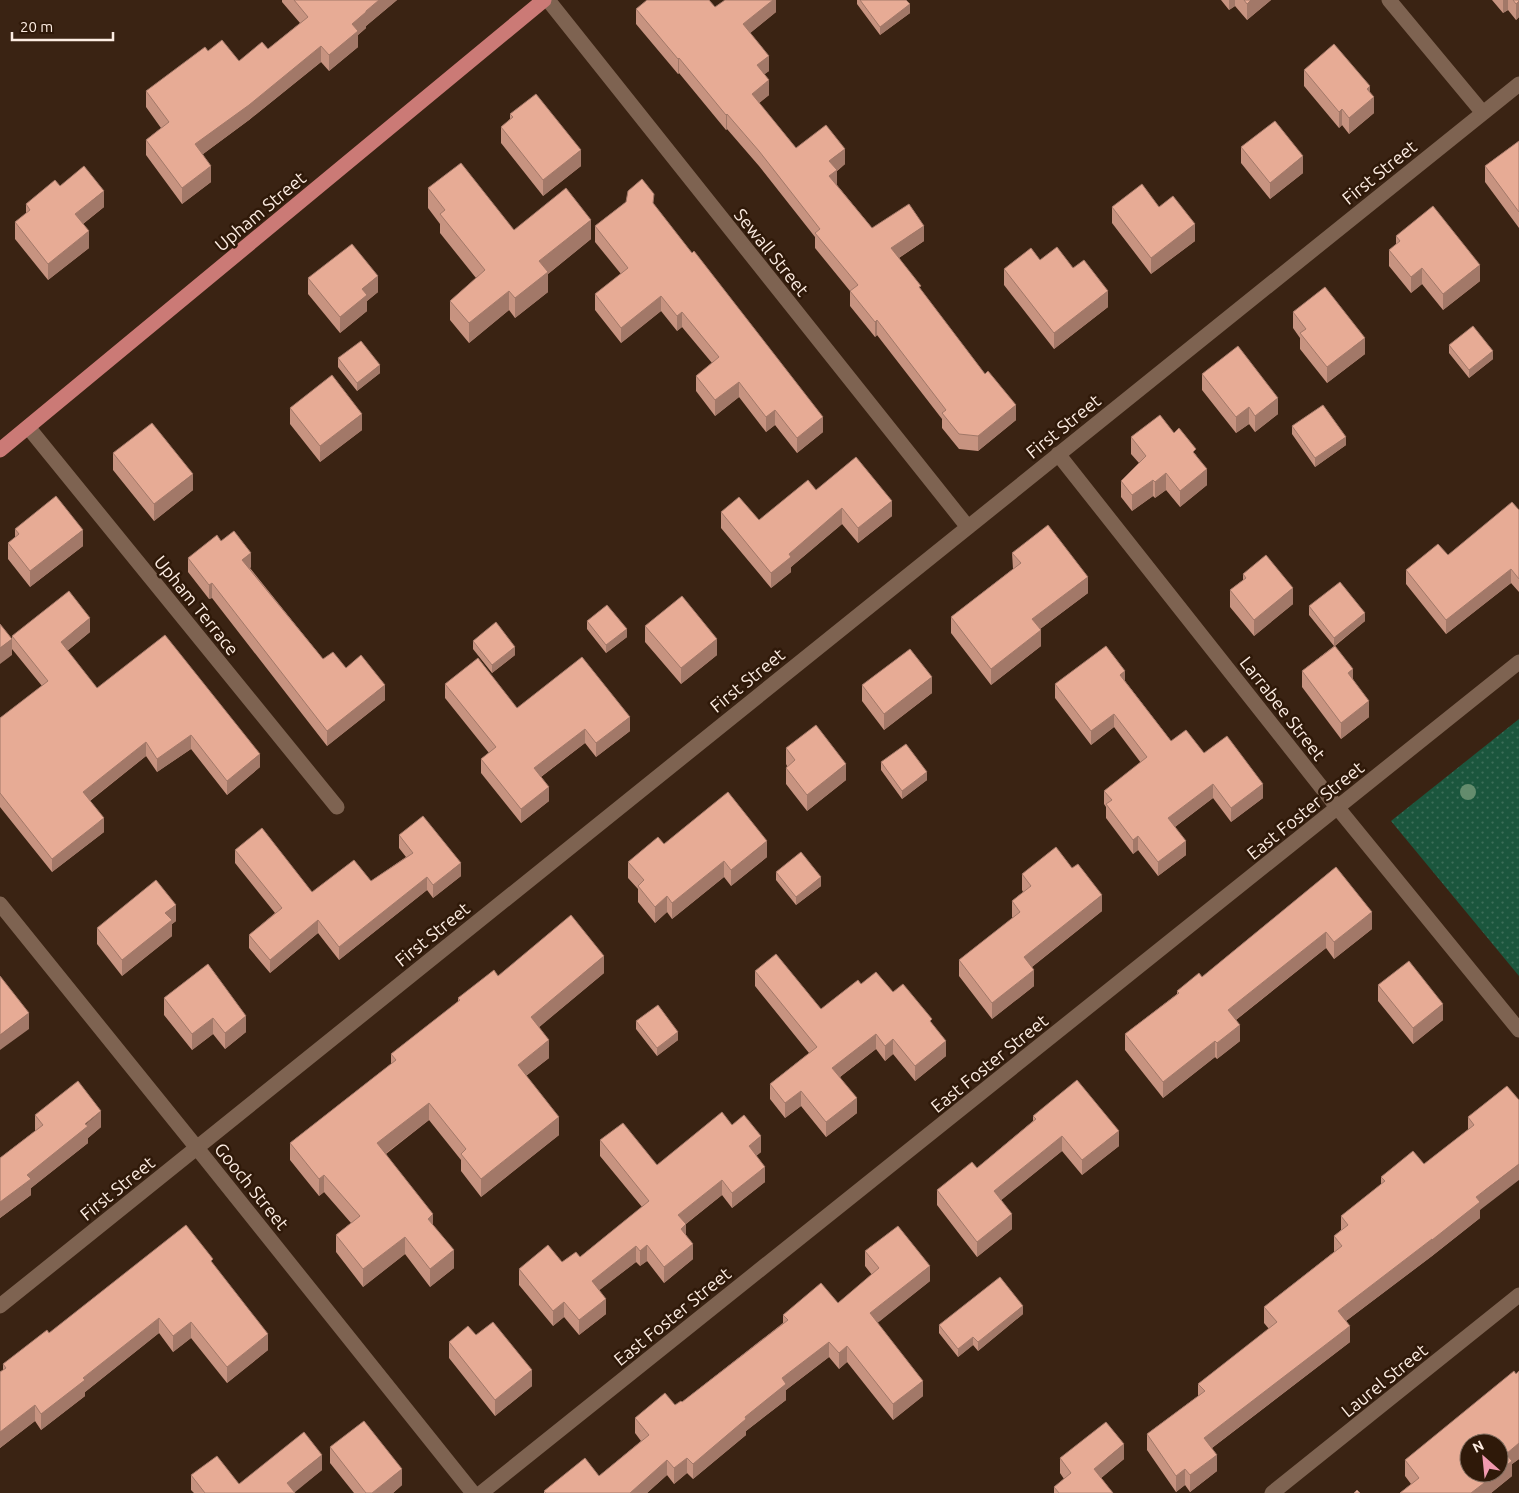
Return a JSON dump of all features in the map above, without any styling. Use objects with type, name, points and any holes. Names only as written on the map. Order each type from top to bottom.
[{"type":"main road","name":"Upham Street","points":[[0,450],[544,0]]},
{"type":"street","name":"Sewall Street","points":[[548,0],[967,526]]},
{"type":"street","points":[[1389,0],[1483,113]]},
{"type":"street","name":"First Street","points":[[0,1306],[967,526],[1519,84]]},
{"type":"street","name":"Upham Terrace","points":[[28,427],[337,807]]},
{"type":"street","name":"Larrabee Street","points":[[1058,454],[1337,807],[1519,1030]]},
{"type":"street","name":"East Foster Street","points":[[481,1493],[1519,662]]},
{"type":"street","name":"Gooch Street","points":[[0,904],[473,1493]]},
{"type":"street","name":"Laurel Street","points":[[1272,1493],[1519,1295]]},
{"type":"green space","points":[[1519,719],[1519,976],[1391,821]]},
{"type":"building","points":[[294,0],[379,0],[352,24],[358,31],[329,55],[321,46],[249,105],[195,144],[211,166],[182,188],[146,140],[169,122],[146,91],[205,47],[208,51],[222,40],[239,61],[262,42],[268,49],[308,17]]},
{"type":"building","points":[[647,0],[709,0],[715,7],[725,0],[773,0],[743,24],[769,56],[757,65],[769,80],[752,94],[796,148],[826,125],[845,149],[829,161],[837,170],[829,176],[872,228],[909,204],[924,226],[891,248],[985,374],[988,371],[1016,405],[978,436],[959,434],[942,413],[946,410],[877,320],[875,322],[850,291],[858,285],[815,233],[820,229],[759,151],[636,9]]},
{"type":"building","points":[[860,0],[906,0],[910,4],[880,27]]},
{"type":"building","points":[[1334,44],[1370,86],[1367,89],[1374,97],[1349,118],[1342,109],[1339,112],[1304,70]]},
{"type":"building","points":[[536,94],[581,150],[543,180],[501,127],[513,117],[510,114]]},
{"type":"building","points":[[1275,121],[1303,156],[1270,183],[1241,147]]},
{"type":"building","points":[[1519,141],[1519,212],[1485,166]]},
{"type":"building","points":[[461,163],[514,230],[566,188],[591,220],[539,261],[548,272],[515,298],[509,291],[469,323],[450,301],[485,270],[440,214],[445,210],[428,188]]},
{"type":"building","points":[[84,166],[104,191],[75,214],[89,231],[48,264],[15,222],[30,210],[26,204],[55,180],[60,186]]},
{"type":"building","points":[[642,179],[654,194],[653,203],[692,253],[694,251],[823,417],[797,438],[775,410],[766,417],[739,382],[715,400],[696,376],[719,357],[682,312],[677,316],[661,296],[621,328],[595,294],[628,268],[595,226],[626,202],[628,191]]},
{"type":"building","points":[[1142,184],[1159,207],[1173,196],[1195,224],[1151,258],[1112,207]]},
{"type":"building","points":[[1433,206],[1480,265],[1443,294],[1422,268],[1411,277],[1389,250],[1400,241],[1396,236]]},
{"type":"building","points":[[352,244],[378,276],[362,289],[367,295],[340,317],[308,278]]},
{"type":"building","points":[[1057,247],[1073,268],[1084,260],[1108,291],[1054,333],[1004,269],[1031,248],[1040,260]]},
{"type":"building","points":[[1325,287],[1365,338],[1327,367],[1300,333],[1306,329],[1293,312]]},
{"type":"building","points":[[1473,326],[1493,351],[1469,370],[1449,345]]},
{"type":"building","points":[[361,341],[380,365],[357,383],[338,358]]},
{"type":"building","points":[[1238,346],[1278,398],[1255,416],[1249,407],[1236,417],[1202,374]]},
{"type":"building","points":[[332,375],[362,414],[320,446],[290,408]]},
{"type":"building","points":[[1323,405],[1346,437],[1315,458],[1292,426]]},
{"type":"building","points":[[1160,415],[1174,433],[1179,428],[1196,449],[1193,452],[1207,469],[1180,491],[1166,473],[1155,482],[1153,480],[1132,495],[1121,481],[1146,456],[1131,437]]},
{"type":"building","points":[[152,423],[193,474],[154,504],[113,453]]},
{"type":"building","points":[[856,457],[892,501],[858,528],[842,508],[789,554],[791,557],[771,573],[721,512],[739,497],[759,520],[808,480],[816,490]]},
{"type":"building","points":[[56,496],[83,530],[30,571],[8,543],[19,534],[15,529]]},
{"type":"building","points":[[1512,502],[1519,510],[1519,579],[1511,569],[1446,620],[1406,570],[1438,544],[1448,555]]},
{"type":"building","points":[[1048,525],[1088,577],[1032,619],[1041,630],[991,669],[951,617],[1021,563],[1012,553]]},
{"type":"building","points":[[234,531],[251,553],[242,560],[323,659],[333,652],[346,668],[361,655],[385,685],[327,731],[212,583],[209,585],[188,558],[217,535],[221,541]]},
{"type":"building","points":[[1266,555],[1293,588],[1254,620],[1230,590],[1246,578],[1243,574]]},
{"type":"building","points":[[1340,582],[1365,613],[1334,638],[1309,606]]},
{"type":"building","points":[[69,591],[90,618],[61,642],[97,688],[165,635],[260,754],[227,781],[191,735],[157,759],[146,742],[83,792],[104,818],[52,859],[0,793],[0,718],[48,681],[12,636]]},
{"type":"building","points":[[682,596],[717,639],[681,668],[645,626]]},
{"type":"building","points":[[607,605],[627,629],[606,645],[587,621]]},
{"type":"building","points":[[496,622],[515,647],[492,665],[473,641]]},
{"type":"building","points":[[0,624],[12,639],[0,648]]},
{"type":"building","points":[[1106,646],[1125,671],[1120,675],[1171,741],[1186,730],[1204,753],[1227,736],[1263,784],[1231,808],[1213,784],[1168,818],[1186,841],[1158,862],[1138,836],[1133,840],[1106,804],[1112,800],[1104,791],[1147,757],[1114,714],[1091,731],[1055,684]]},
{"type":"building","points":[[1335,646],[1353,669],[1348,673],[1369,701],[1341,723],[1302,671]]},
{"type":"building","points":[[910,649],[932,677],[884,714],[862,685]]},
{"type":"building","points":[[582,657],[630,717],[596,743],[585,729],[534,768],[549,787],[521,809],[481,759],[496,747],[445,684],[478,658],[517,708]]},
{"type":"building","points":[[816,725],[846,764],[807,795],[786,768],[795,760],[786,748]]},
{"type":"building","points":[[906,744],[927,772],[902,791],[881,762]]},
{"type":"building","points":[[728,792],[767,841],[731,870],[724,861],[672,903],[667,896],[655,907],[638,886],[644,880],[628,862],[658,837],[664,844]]},
{"type":"building","points":[[423,816],[461,863],[433,885],[427,877],[339,947],[318,920],[270,960],[249,935],[282,908],[235,850],[262,828],[312,892],[354,860],[371,881],[413,853],[399,835]]},
{"type":"building","points":[[1056,847],[1072,868],[1078,864],[1102,895],[1024,957],[1034,970],[992,1003],[959,960],[1020,912],[1012,901],[1031,886],[1022,874]]},
{"type":"building","points":[[801,852],[821,877],[796,897],[776,872]]},
{"type":"building","points":[[1336,867],[1372,912],[1334,942],[1326,932],[1228,1010],[1240,1025],[1217,1043],[1215,1041],[1163,1082],[1125,1034],[1179,993],[1177,991],[1199,973],[1202,977]]},
{"type":"building","points":[[156,880],[176,905],[165,913],[172,920],[122,960],[97,928]]},
{"type":"building","points":[[571,915],[604,956],[531,1017],[549,1040],[518,1065],[559,1117],[481,1179],[461,1154],[466,1149],[429,1103],[377,1143],[433,1214],[428,1219],[454,1250],[430,1269],[405,1237],[363,1269],[336,1235],[360,1216],[324,1175],[319,1179],[290,1143],[396,1060],[391,1054],[460,1000],[458,998],[494,970],[498,976]]},
{"type":"building","points":[[776,954],[821,1009],[858,980],[861,984],[876,972],[893,992],[903,984],[932,1019],[930,1021],[946,1041],[915,1066],[893,1039],[885,1046],[876,1034],[832,1068],[857,1098],[826,1122],[801,1091],[785,1103],[770,1084],[817,1047],[755,971]]},
{"type":"building","points":[[1409,961],[1443,1004],[1413,1028],[1378,985]]},
{"type":"building","points":[[208,964],[246,1016],[225,1033],[213,1018],[192,1034],[164,998]]},
{"type":"building","points":[[0,976],[29,1013],[0,1035]]},
{"type":"building","points":[[658,1005],[678,1032],[657,1048],[636,1021]]},
{"type":"building","points":[[1077,1080],[1119,1131],[1082,1160],[1062,1136],[994,1191],[1012,1214],[977,1242],[937,1190],[972,1162],[977,1168],[1036,1119],[1033,1116]]},
{"type":"building","points":[[78,1081],[101,1111],[85,1124],[88,1126],[27,1175],[31,1179],[0,1202],[0,1158],[43,1125],[35,1115]]},
{"type":"building","points":[[1507,1086],[1519,1100],[1519,1164],[1476,1197],[1480,1202],[1338,1311],[1350,1326],[1204,1438],[1217,1455],[1190,1475],[1185,1469],[1176,1476],[1147,1434],[1205,1391],[1198,1384],[1277,1322],[1264,1307],[1342,1246],[1334,1236],[1348,1225],[1341,1216],[1385,1181],[1381,1177],[1413,1151],[1424,1164],[1474,1125],[1468,1117]]},
{"type":"building","points":[[722,1112],[732,1125],[744,1115],[761,1136],[749,1146],[765,1167],[732,1193],[722,1180],[678,1215],[686,1224],[681,1229],[693,1244],[664,1267],[647,1245],[640,1251],[636,1246],[592,1281],[606,1299],[579,1320],[564,1302],[553,1311],[519,1269],[548,1245],[562,1262],[576,1252],[580,1257],[649,1201],[600,1140],[623,1123],[657,1165]]},
{"type":"building","points":[[186,1225],[213,1259],[211,1261],[268,1334],[227,1367],[191,1322],[173,1336],[159,1318],[41,1414],[35,1405],[0,1432],[0,1372],[6,1368],[3,1364],[47,1330],[49,1333]]},
{"type":"building","points":[[898,1226],[930,1266],[870,1313],[923,1381],[893,1404],[847,1346],[839,1353],[829,1342],[782,1378],[786,1384],[745,1417],[746,1419],[693,1464],[687,1458],[674,1468],[667,1460],[630,1493],[546,1493],[544,1491],[585,1458],[599,1476],[649,1435],[635,1418],[665,1393],[675,1405],[682,1402],[788,1320],[783,1315],[821,1283],[838,1303],[879,1268],[865,1251]]},
{"type":"building","points":[[1000,1277],[1023,1306],[978,1342],[973,1337],[958,1349],[939,1325]]},
{"type":"building","points":[[493,1322],[532,1370],[495,1400],[449,1342],[468,1326],[476,1335]]},
{"type":"building","points":[[1514,1371],[1516,1374],[1519,1371],[1519,1443],[1509,1451],[1509,1433],[1459,1433],[1459,1483],[1484,1483],[1471,1493],[1400,1493],[1419,1478],[1405,1460]]},
{"type":"building","points":[[364,1421],[402,1469],[372,1493],[366,1493],[330,1447]]},
{"type":"building","points":[[1106,1422],[1124,1444],[1094,1469],[1113,1493],[1059,1493],[1054,1487],[1071,1473],[1060,1458]]},
{"type":"building","points":[[304,1432],[322,1455],[287,1483],[295,1493],[205,1493],[191,1475],[217,1456],[239,1484]]}]
